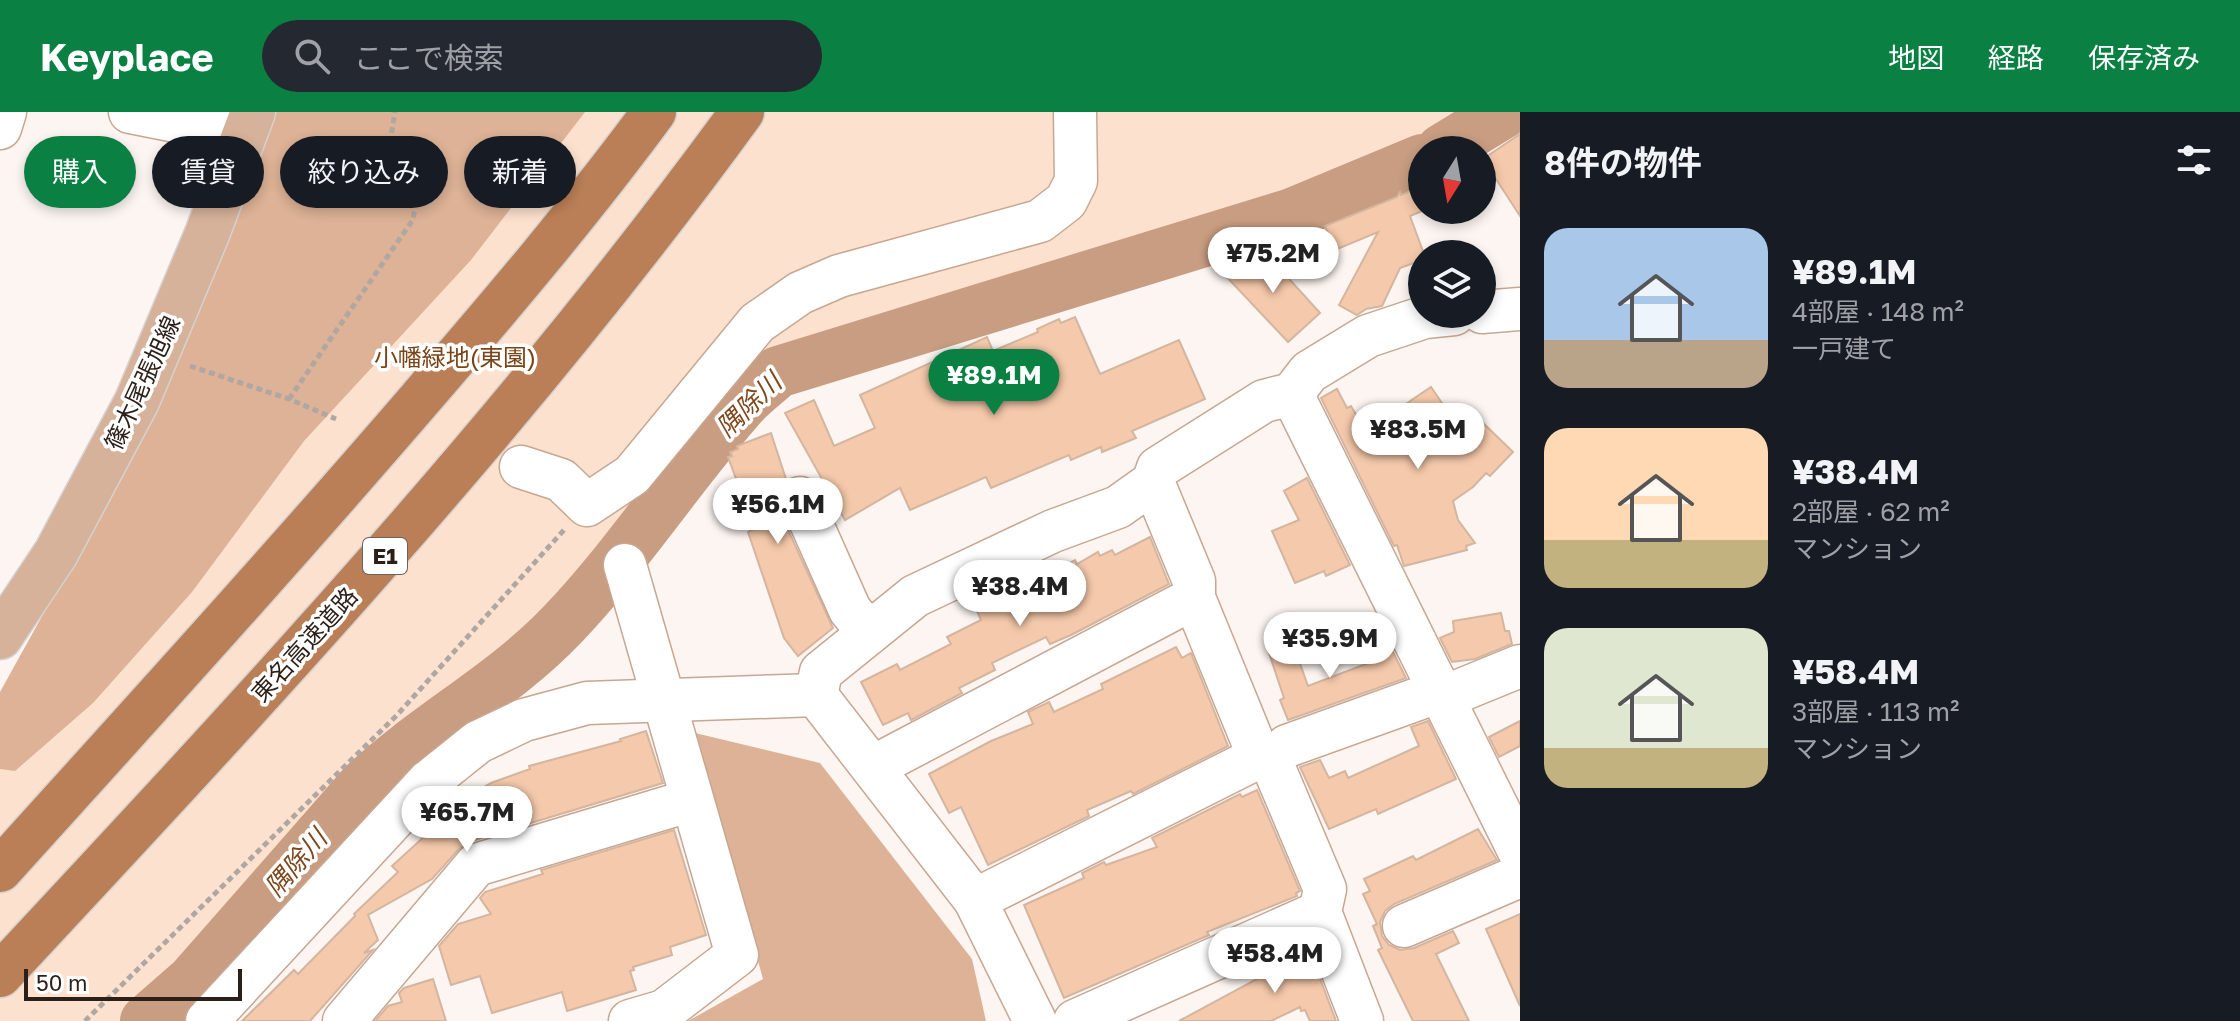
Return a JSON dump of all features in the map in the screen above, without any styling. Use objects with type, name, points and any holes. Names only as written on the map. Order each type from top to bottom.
[{"type":"highway","points":[[0,870],[345,486],[612,169],[654,112]]},
{"type":"highway","name":"東名高速道路","points":[[0,975],[376,568],[527,390],[742,112]]},
{"type":"main road","name":"篠木尾張旭線","points":[[0,637],[56,553],[137,401],[249,124]]},
{"type":"street","points":[[0,128],[5,112]]},
{"type":"street","points":[[130,112],[249,124]]},
{"type":"street","points":[[521,467],[561,480],[587,505],[632,475],[757,323],[800,293],[839,276],[1040,221],[1066,201],[1076,181],[1075,112]]},
{"type":"street","points":[[1496,311],[1520,309]]},
{"type":"street","points":[[816,695],[821,672],[915,596],[1053,531],[1118,507],[1153,482],[1158,468],[1171,459],[1264,401],[1292,394],[1309,372],[1368,336],[1408,323]]},
{"type":"street","points":[[1292,394],[1520,853]]},
{"type":"street","points":[[1153,482],[1194,581],[1194,598],[1273,751],[1274,768],[1325,889],[1320,912],[1362,1021]]},
{"type":"street","points":[[800,498],[850,610],[869,633]]},
{"type":"street","points":[[625,565],[737,955],[664,1011],[630,1021]]},
{"type":"street","points":[[873,767],[1194,598]]},
{"type":"street","points":[[975,900],[1273,751],[1520,666]]},
{"type":"street","points":[[207,1021],[428,782],[478,742],[524,720],[587,703],[816,695]]},
{"type":"street","points":[[816,695],[975,900],[1035,1021]]},
{"type":"street","points":[[344,1021],[476,865],[692,800]]},
{"type":"street","points":[[1404,926],[1520,876]]},
{"type":"street","points":[[1075,1021],[1320,912]]},
{"type":"path","points":[[289,399],[412,221],[417,203],[391,136],[395,112]]},
{"type":"path","points":[[158,354],[289,399],[336,419]]},
{"type":"path","points":[[85,1021],[397,715],[587,505]]},
{"type":"green space","name":"小幡緑地(東園)","points":[[288,112],[1520,112],[1506,129],[1492,136],[1408,136],[1408,178],[1248,237],[740,390],[599,562],[515,655],[364,775],[184,976],[134,1021],[0,1021],[0,717],[242,208],[264,208],[264,162]]},
{"type":"shaded area","points":[[270,112],[585,112],[567,136],[464,136],[464,208],[511,208],[471,260],[304,441],[192,592],[93,703],[15,771],[0,769],[0,692],[51,600],[227,208],[264,208],[264,136],[259,136]]},
{"type":"shaded area","points":[[695,733],[820,763],[972,959],[986,1021],[688,1021],[763,979]]},
{"type":"building","points":[[1520,134],[1520,216],[1496,179],[1496,150]]},
{"type":"building","points":[[1400,192],[1401,195],[1408,192],[1408,224],[1413,224],[1419,240],[1408,240],[1408,265],[1400,268],[1382,306],[1366,309],[1357,315],[1339,305],[1378,232],[1335,250],[1325,226],[1397,197]]},
{"type":"building","points":[[1264,251],[1320,313],[1288,342],[1223,273],[1241,256],[1249,265]]},
{"type":"building","points":[[1075,317],[1100,374],[1179,340],[1205,399],[1132,431],[1136,438],[1102,452],[1101,447],[1071,460],[1069,455],[991,488],[986,477],[910,510],[900,488],[845,520],[785,413],[814,400],[834,446],[875,428],[860,395],[987,337],[993,351],[1038,332],[1037,329],[1059,319],[1061,323]]},
{"type":"building","points":[[1431,387],[1466,438],[1482,422],[1513,452],[1490,476],[1486,473],[1453,501],[1458,520],[1475,543],[1466,546],[1467,550],[1404,566],[1397,545],[1394,546],[1321,398],[1337,389],[1347,408],[1351,406],[1361,423],[1364,420],[1369,429]]},
{"type":"building","points":[[771,433],[786,479],[776,495],[778,508],[833,628],[798,656],[784,638],[748,532],[758,527],[750,517],[728,457],[732,456],[730,452],[738,449],[737,446]]},
{"type":"building","points":[[1307,478],[1350,565],[1326,576],[1324,571],[1295,583],[1272,531],[1299,520],[1284,491]]},
{"type":"building","points":[[1150,537],[1169,584],[1071,635],[1050,644],[1046,637],[992,663],[995,670],[959,688],[962,693],[911,720],[908,713],[883,725],[861,682],[897,664],[900,670],[951,644],[947,637],[981,620],[977,611],[1002,599],[1004,603],[1047,581],[1045,576],[1075,560],[1077,564],[1098,552],[1100,556],[1112,550],[1115,555]]},
{"type":"building","points":[[1501,613],[1512,644],[1475,659],[1452,662],[1440,638],[1454,632],[1453,621]]},
{"type":"building","points":[[1292,641],[1308,686],[1374,661],[1369,649],[1388,642],[1406,678],[1288,720],[1268,650]]},
{"type":"building","points":[[1176,647],[1182,658],[1191,653],[1228,746],[1133,794],[1131,791],[1087,810],[1089,816],[988,865],[961,807],[949,813],[929,774],[991,741],[1033,724],[1028,712],[1049,702],[1054,712],[1103,689],[1101,684]]},
{"type":"building","points":[[1428,721],[1456,779],[1378,814],[1376,809],[1329,829],[1300,767],[1320,760],[1329,778],[1345,771],[1348,778],[1419,746],[1411,727]]},
{"type":"building","points":[[1520,721],[1520,746],[1499,757],[1489,737]]},
{"type":"building","points":[[646,731],[663,783],[468,842],[432,879],[368,915],[378,940],[364,953],[373,950],[310,1021],[242,1021],[294,970],[298,974],[398,872],[392,866],[436,823],[462,808],[459,802],[491,783],[530,769],[529,766],[621,741]]},
{"type":"building","points":[[1257,790],[1300,891],[1296,893],[1297,896],[1207,932],[1209,935],[1064,998],[1024,905],[1084,878],[1082,873],[1104,862],[1106,865],[1157,847],[1152,838],[1240,794],[1242,797]]},
{"type":"building","points":[[1478,829],[1497,860],[1394,904],[1385,911],[1380,922],[1382,936],[1389,945],[1400,950],[1414,948],[1453,931],[1459,943],[1436,954],[1469,1021],[1413,1021],[1378,950],[1382,948],[1373,926],[1377,924],[1363,894],[1370,891],[1364,879],[1413,856],[1416,860]]},
{"type":"building","points":[[674,830],[706,935],[670,947],[672,955],[633,967],[634,970],[630,971],[636,990],[567,1011],[562,992],[492,1013],[480,976],[451,985],[439,946],[458,924],[491,914],[480,898],[485,892],[543,874],[541,870]]},
{"type":"building","points":[[1520,914],[1520,1006],[1486,929]]},
{"type":"building","points":[[1307,944],[1336,1021],[1310,1021],[1300,1007],[1271,1021],[1179,1021],[1283,965],[1280,956]]},
{"type":"building","points":[[433,979],[446,1021],[375,1021],[388,1006],[402,1002],[399,993],[404,988]]},
{"type":"waterway","name":"隅除川","points":[[1465,136],[1504,112]]},
{"type":"waterway","name":"隅除川","points":[[146,1021],[193,980],[364,785],[412,744],[515,668],[562,625],[608,573],[742,404],[778,372],[1292,214],[1408,166]]}]
